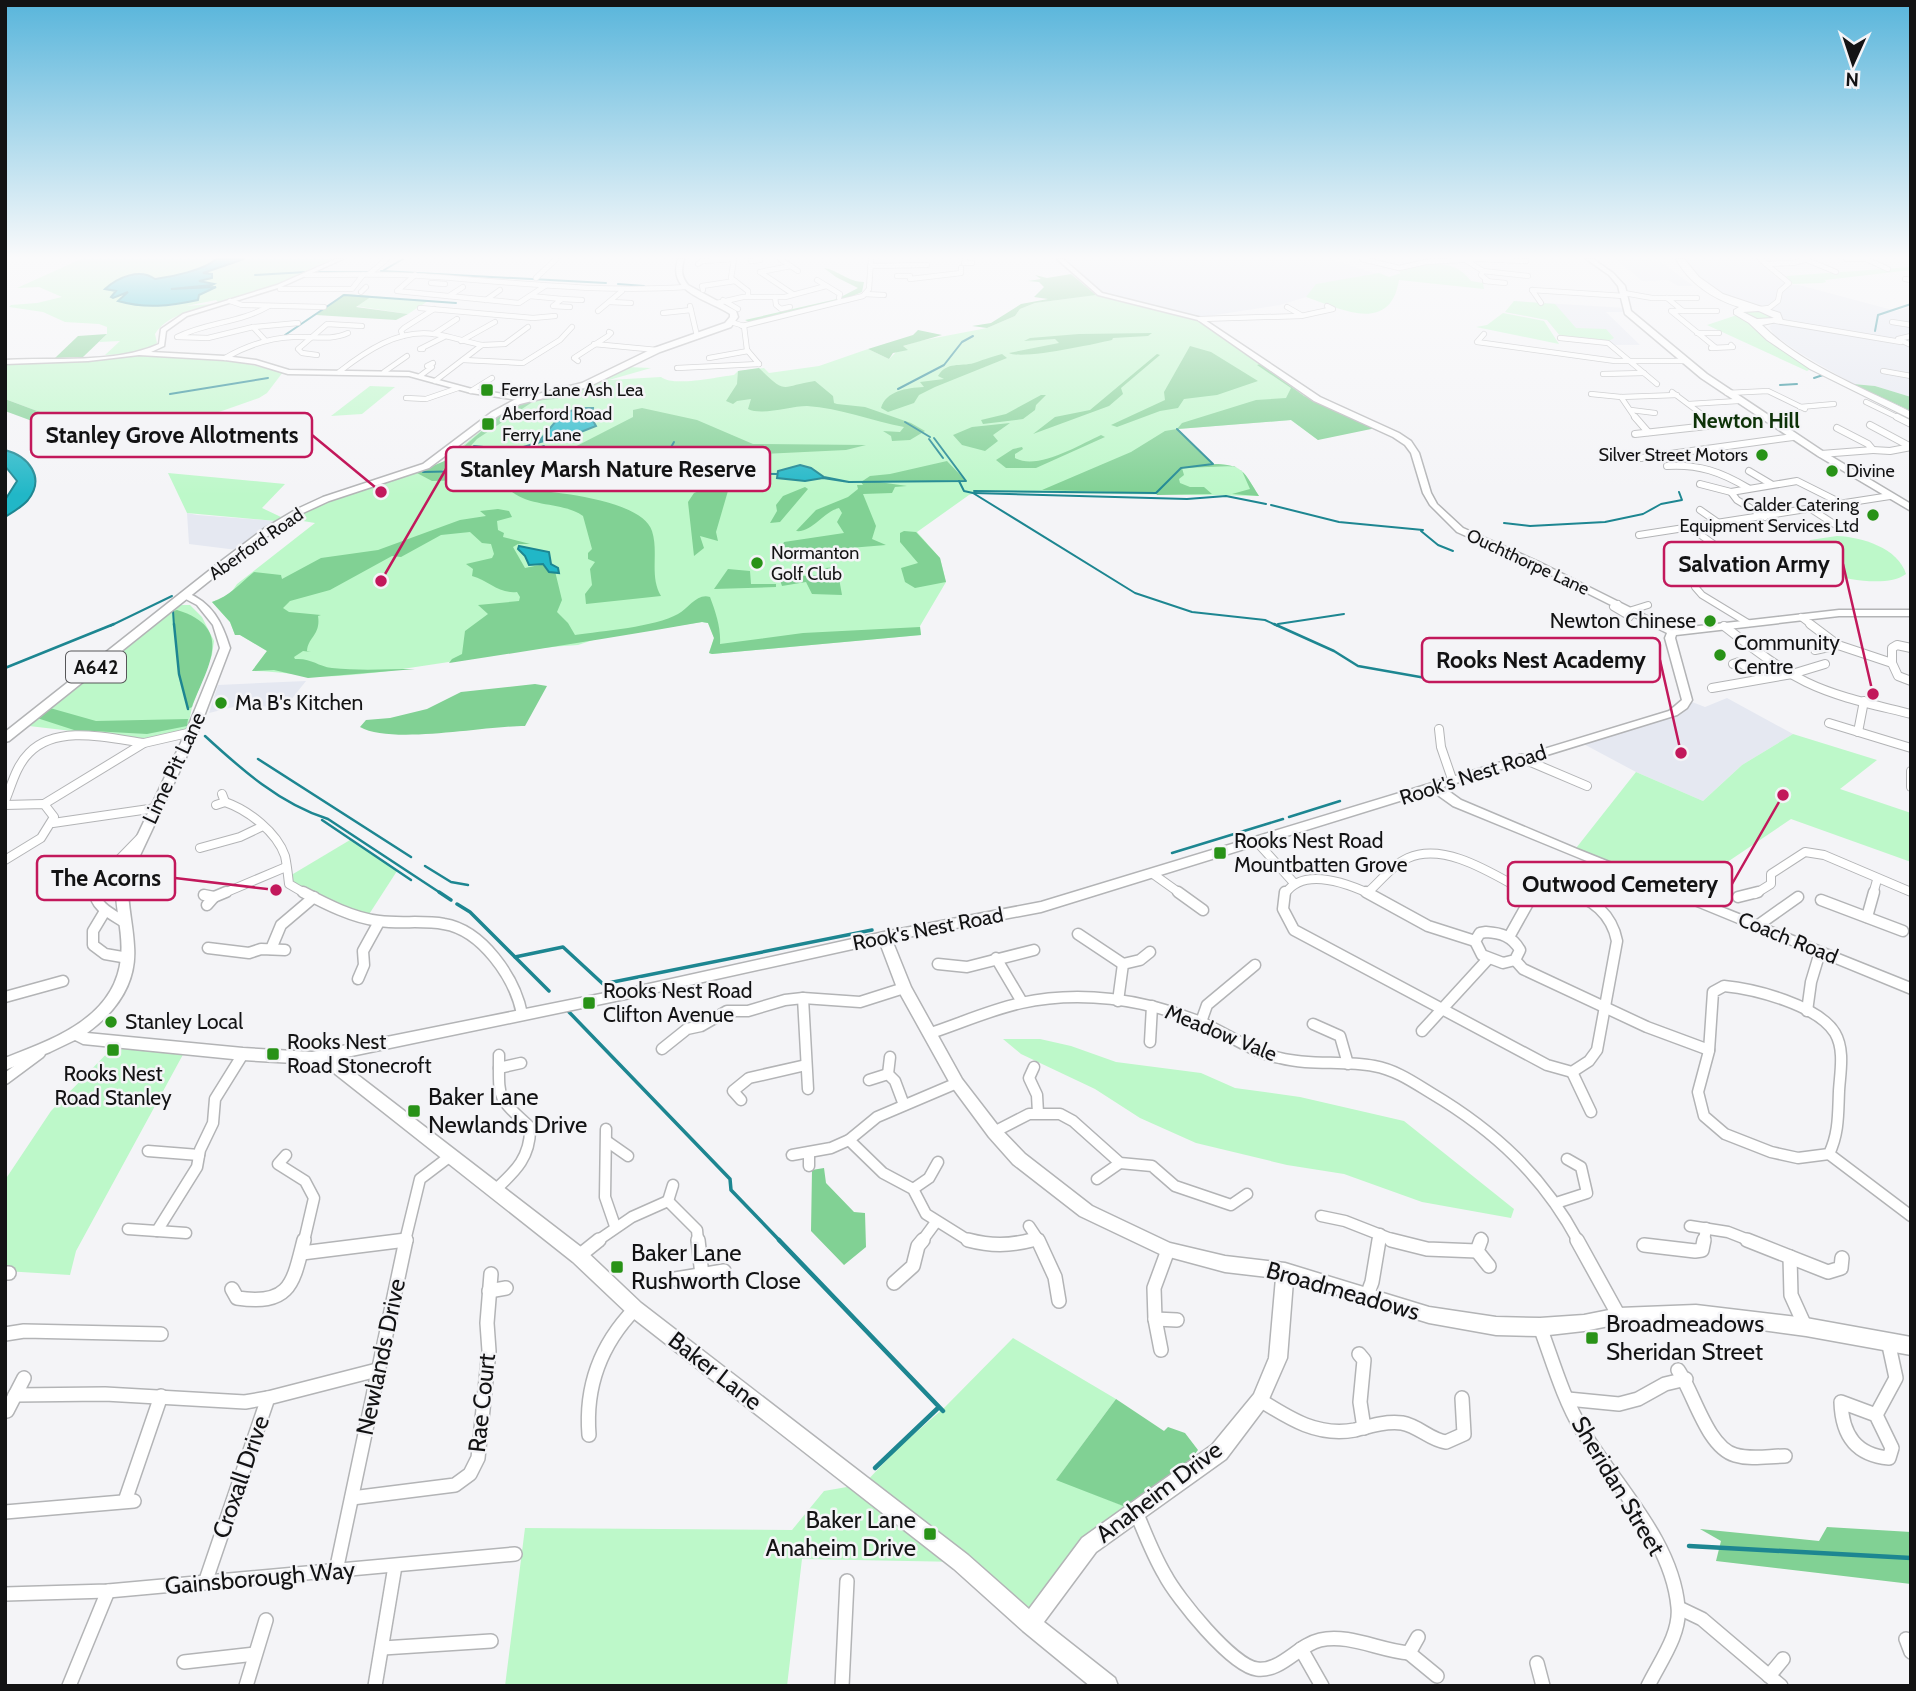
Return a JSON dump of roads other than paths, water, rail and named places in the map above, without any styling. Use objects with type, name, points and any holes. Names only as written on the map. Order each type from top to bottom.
[{"type":"highway","points":[[1770,338],[1814,367],[1911,414]]},
{"type":"highway","points":[[1778,338],[1853,384],[1911,414]]},
{"type":"main road","name":"Aberford Road","points":[[5,738],[185,594],[293,515],[326,499],[426,466],[495,414],[523,400],[585,385],[657,350],[692,338]]},
{"type":"main road","points":[[1658,338],[1738,401],[1911,508]]},
{"type":"street","points":[[150,353],[164,343],[164,338]]},
{"type":"street","points":[[225,358],[265,340],[296,338]]},
{"type":"street","points":[[309,338],[298,351],[317,355]]},
{"type":"street","points":[[339,372],[380,344],[397,338]]},
{"type":"street","points":[[423,349],[420,349],[442,338]]},
{"type":"street","points":[[448,338],[482,345],[501,345],[513,338]]},
{"type":"street","points":[[461,341],[467,338]]},
{"type":"street","points":[[463,360],[523,363],[563,338]]},
{"type":"street","points":[[575,362],[573,358],[603,338]]},
{"type":"street","points":[[680,369],[759,364],[748,351],[745,338]]},
{"type":"street","name":"Ouchthorpe Lane","points":[[1228,338],[1317,399],[1405,440],[1415,453],[1427,493],[1434,505],[1460,530],[1672,632]]},
{"type":"street","points":[[1480,338],[1477,341],[1630,361],[1684,361]]},
{"type":"street","points":[[1560,338],[1608,343],[1657,384]]},
{"type":"street","points":[[1702,338],[1713,348],[1733,347],[1731,345]]},
{"type":"street","points":[[594,344],[657,350]]},
{"type":"street","points":[[435,381],[482,345]]},
{"type":"street","points":[[709,358],[748,351]]},
{"type":"street","points":[[5,362],[150,353],[225,358],[288,372],[384,372],[420,376],[458,388],[523,400]]},
{"type":"street","points":[[399,355],[415,358]]},
{"type":"street","points":[[384,372],[407,356]]},
{"type":"street","points":[[420,376],[432,367],[428,366],[433,363]]},
{"type":"street","points":[[1883,372],[1911,376]]},
{"type":"street","points":[[1603,374],[1644,373]]},
{"type":"street","points":[[471,391],[493,377]]},
{"type":"street","points":[[405,398],[426,399],[458,388]]},
{"type":"street","points":[[1727,393],[1764,391],[1803,408],[1833,404]]},
{"type":"street","points":[[1591,394],[1738,401]]},
{"type":"street","points":[[1621,397],[1631,410],[1636,423],[1648,432]]},
{"type":"street","points":[[1635,434],[1713,424],[1712,419],[1680,398]]},
{"type":"street","points":[[1866,402],[1911,424]]},
{"type":"street","points":[[1631,410],[1656,413]]},
{"type":"street","points":[[1870,425],[1911,447]]},
{"type":"street","points":[[1837,428],[1868,444],[1873,450]]},
{"type":"street","points":[[1641,458],[1793,437]]},
{"type":"street","points":[[1821,454],[1889,451],[1911,447]]},
{"type":"street","points":[[1667,466],[1688,464],[1709,467],[1748,488]]},
{"type":"street","points":[[1749,471],[1771,484]]},
{"type":"street","points":[[1700,484],[1731,492],[1797,481],[1843,504]]},
{"type":"street","points":[[1731,492],[1737,500],[1765,517]]},
{"type":"street","points":[[1639,535],[1890,496]]},
{"type":"street","points":[[1811,509],[1835,524]]},
{"type":"street","points":[[1699,511],[1720,524]]},
{"type":"street","points":[[1691,528],[1726,553]]},
{"type":"street","points":[[1748,623],[1702,595],[1695,587],[1701,582],[1732,577],[1732,572],[1717,557],[1726,553],[1799,550]]},
{"type":"street","points":[[1768,551],[1800,580]]},
{"type":"street","name":"Lime Pit Lane","points":[[5,1064],[76,1033],[94,1020],[111,1000],[122,980],[128,958],[120,895],[122,881],[192,732],[225,649],[225,639],[218,625],[200,603],[185,594]]},
{"type":"street","points":[[1631,614],[1648,605]]},
{"type":"street","points":[[1672,632],[1839,613],[1911,613]]},
{"type":"street","points":[[1801,617],[1838,645],[1892,663]]},
{"type":"street","points":[[1724,626],[1792,674],[1826,690],[1911,714]]},
{"type":"street","name":"Rook's Nest Road","points":[[76,1033],[83,1038],[243,1054],[305,1058],[323,1056],[884,937],[1041,907],[1679,710],[1687,700],[1670,638],[1672,632]]},
{"type":"street","points":[[1815,650],[1838,645]]},
{"type":"street","points":[[1911,648],[1897,645],[1892,648],[1892,663],[1898,676],[1911,681]]},
{"type":"street","points":[[1733,664],[1739,663],[1764,678]]},
{"type":"street","points":[[1712,688],[1792,674],[1825,664]]},
{"type":"street","points":[[1858,732],[1864,701]]},
{"type":"street","points":[[1829,723],[1911,748]]},
{"type":"street","points":[[1439,729],[1441,747],[1452,779]]},
{"type":"street","points":[[145,743],[79,734],[50,741],[23,759],[5,803],[44,804],[155,738],[192,732]]},
{"type":"street","points":[[1521,758],[1587,786]]},
{"type":"street","points":[[1911,771],[1911,786]]},
{"type":"street","name":"Coach Road","points":[[1435,787],[1457,803],[1911,989]]},
{"type":"street","points":[[221,801],[244,809],[278,842],[283,850],[289,884],[314,897],[379,922],[442,923],[468,932],[480,941],[518,990],[522,1014]]},
{"type":"street","points":[[44,804],[52,811],[53,823]]},
{"type":"street","points":[[5,860],[40,838],[53,823],[156,808]]},
{"type":"street","points":[[200,848],[240,837],[261,827]]},
{"type":"street","name":"Lime Pit Lane","points":[[105,911],[96,902],[96,887],[112,866],[143,836]]},
{"type":"street","points":[[1257,842],[1294,883]]},
{"type":"street","points":[[1738,897],[1753,895],[1771,884],[1771,874],[1805,852],[1824,855],[1877,880],[1911,892]]},
{"type":"street","points":[[1367,893],[1406,859],[1420,853],[1455,858],[1534,896],[1558,892],[1585,898],[1601,908],[1614,921],[1618,931],[1607,1009],[1597,1050],[1589,1061],[1572,1072],[1547,1065],[1294,930],[1285,918],[1284,892],[1294,883],[1309,879],[1333,880],[1367,893],[1430,927],[1475,941]]},
{"type":"street","points":[[1585,898],[1603,864]]},
{"type":"street","points":[[208,899],[286,867]]},
{"type":"street","points":[[1153,874],[1203,910]]},
{"type":"street","points":[[1867,917],[1877,880]]},
{"type":"street","points":[[1509,937],[1534,896]]},
{"type":"street","points":[[271,949],[281,925],[314,897]]},
{"type":"street","points":[[1757,926],[1798,897]]},
{"type":"street","points":[[1821,900],[1903,931]]},
{"type":"street","points":[[124,922],[105,911],[92,929],[92,945],[96,952],[103,956],[128,958]]},
{"type":"street","points":[[358,979],[364,965],[363,951],[379,922]]},
{"type":"street","points":[[1486,932],[1509,937],[1520,950],[1515,960],[1503,963],[1488,959],[1478,951],[1475,941],[1480,933],[1486,932]]},
{"type":"street","points":[[1078,934],[1123,964],[1140,960],[1150,952]]},
{"type":"street","name":"Broadmeadows","points":[[884,937],[904,988],[957,1083],[994,1132],[1019,1158],[1086,1211],[1168,1250],[1225,1264],[1285,1271],[1366,1298],[1429,1315],[1483,1324],[1540,1326],[1584,1323],[1619,1316],[1696,1313],[1806,1327],[1911,1346]]},
{"type":"street","points":[[208,948],[249,953],[271,949],[285,950]]},
{"type":"street","points":[[938,964],[974,968],[996,958],[1034,950]]},
{"type":"street","points":[[1807,1011],[1811,982],[1820,952]]},
{"type":"street","points":[[996,958],[1022,1002]]},
{"type":"street","points":[[1422,1031],[1488,959]]},
{"type":"street","points":[[1515,960],[1523,969],[1607,1009],[1709,1050]]},
{"type":"street","points":[[1118,1001],[1123,964]]},
{"type":"street","points":[[1201,1022],[1207,1005],[1255,965]]},
{"type":"street","points":[[5,997],[63,981]]},
{"type":"street","points":[[1724,986],[1742,986],[1822,1019],[1834,1031],[1840,1046],[1837,1139],[1829,1154],[1808,1160],[1785,1157],[1729,1137],[1712,1126],[1702,1111],[1698,1097],[1709,1050],[1713,992],[1724,986]]},
{"type":"street","points":[[662,1049],[687,1029],[701,1026],[718,1014],[748,1011],[785,1000],[807,998],[860,1002],[904,988]]},
{"type":"street","points":[[807,998],[802,1021],[806,1042],[808,1089]]},
{"type":"street","name":"Meadow Vale","points":[[931,1033],[1022,1002],[1057,998],[1118,1001],[1152,1006],[1201,1022],[1264,1054],[1289,1060],[1389,1069],[1446,1101],[1488,1131],[1527,1166],[1556,1202],[1619,1316]]},
{"type":"street","points":[[1150,1042],[1152,1006]]},
{"type":"street","points":[[1313,1024],[1339,1035],[1344,1040],[1348,1064]]},
{"type":"street","points":[[5,1079],[50,1046]]},
{"type":"street","points":[[157,1231],[197,1167],[199,1155],[213,1123],[218,1091],[243,1054]]},
{"type":"street","name":"Baker Lane","points":[[323,1056],[579,1256],[635,1309],[878,1495],[1107,1686]]},
{"type":"street","points":[[888,1074],[890,1057]]},
{"type":"street","points":[[496,1189],[523,1164],[532,1139],[530,1127],[506,1105],[499,1094],[499,1062],[521,1063]]},
{"type":"street","points":[[741,1100],[733,1091],[749,1078],[806,1065]]},
{"type":"street","points":[[1034,1068],[1029,1078],[1037,1095],[1038,1113]]},
{"type":"street","points":[[1572,1072],[1591,1112]]},
{"type":"street","points":[[888,1074],[895,1081],[904,1105]]},
{"type":"street","points":[[870,1080],[888,1074]]},
{"type":"street","points":[[792,1156],[811,1157],[849,1140],[877,1117],[957,1083]]},
{"type":"street","points":[[994,1132],[1020,1118],[1038,1113],[1060,1114],[1073,1121],[1120,1163],[1152,1166],[1175,1186],[1230,1210],[1247,1194]]},
{"type":"street","points":[[606,1129],[608,1142],[604,1162],[604,1197],[615,1226]]},
{"type":"street","points":[[849,1140],[883,1173],[913,1189],[926,1214],[966,1239],[988,1245],[1013,1245],[1037,1238]]},
{"type":"street","points":[[608,1142],[628,1156]]},
{"type":"street","points":[[148,1151],[199,1155]]},
{"type":"street","points":[[1829,1154],[1911,1216]]},
{"type":"street","points":[[232,1289],[237,1298],[248,1300],[277,1296],[288,1290],[302,1253],[314,1198],[310,1185],[302,1176],[278,1164],[286,1155]]},
{"type":"street","name":"Newlands Drive","points":[[336,1572],[377,1370],[421,1179],[449,1157]]},
{"type":"street","points":[[1556,1202],[1587,1193],[1581,1167],[1567,1159]]},
{"type":"street","points":[[913,1189],[929,1178],[938,1162]]},
{"type":"street","points":[[1097,1178],[1120,1163]]},
{"type":"street","points":[[668,1201],[673,1185]]},
{"type":"street","points":[[579,1256],[615,1226],[668,1201]]},
{"type":"street","points":[[668,1201],[697,1230],[702,1275]]},
{"type":"street","points":[[1321,1216],[1343,1219],[1409,1246],[1435,1251],[1477,1251],[1489,1265]]},
{"type":"street","points":[[894,1283],[913,1266],[918,1246],[936,1222]]},
{"type":"street","points":[[1030,1226],[1055,1277],[1059,1301]]},
{"type":"street","points":[[1690,1226],[1728,1232],[1828,1272],[1841,1268],[1842,1258]]},
{"type":"street","points":[[1644,1245],[1665,1245],[1686,1253],[1702,1250],[1706,1228]]},
{"type":"street","points":[[128,1229],[186,1233]]},
{"type":"street","points":[[1366,1298],[1372,1282],[1380,1234]]},
{"type":"street","points":[[1477,1251],[1481,1238]]},
{"type":"street","points":[[302,1253],[406,1240]]},
{"type":"street","points":[[1161,1350],[1155,1319],[1154,1288],[1168,1250]]},
{"type":"street","points":[[1790,1257],[1791,1295],[1806,1327]]},
{"type":"street","points":[[675,1279],[724,1271]]},
{"type":"street","name":"Anaheim Drive","points":[[1030,1624],[1089,1545],[1219,1452],[1259,1400],[1279,1358],[1285,1271]]},
{"type":"street","name":"Rae Court","points":[[352,1498],[455,1485],[466,1480],[474,1471],[478,1458],[489,1351],[491,1274]]},
{"type":"street","points":[[489,1291],[506,1288]]},
{"type":"street","points":[[589,1435],[587,1404],[598,1363],[623,1320],[635,1309]]},
{"type":"street","points":[[1155,1319],[1177,1320]]},
{"type":"street","name":"Sheridan Street","points":[[1540,1326],[1581,1429],[1653,1536],[1679,1608]]},
{"type":"street","points":[[5,1334],[24,1331],[159,1332]]},
{"type":"street","points":[[1876,1415],[1896,1378],[1888,1341]]},
{"type":"street","points":[[1359,1354],[1364,1360],[1360,1402],[1364,1428]]},
{"type":"street","name":"Croxall Drive","points":[[205,1583],[268,1398],[377,1370]]},
{"type":"street","points":[[1568,1399],[1619,1404],[1638,1399],[1682,1375],[1715,1441],[1733,1455],[1785,1456]]},
{"type":"street","points":[[6,1411],[24,1378]]},
{"type":"street","points":[[15,1395],[161,1396],[245,1402],[268,1398]]},
{"type":"street","points":[[5,1512],[129,1501],[161,1396]]},
{"type":"street","points":[[1259,1400],[1313,1429],[1336,1432],[1398,1422],[1411,1424],[1435,1441],[1446,1444],[1464,1434],[1462,1398]]},
{"type":"street","points":[[1841,1402],[1876,1415],[1892,1448],[1889,1458],[1868,1457],[1856,1446],[1840,1413],[1841,1402]]},
{"type":"street","points":[[1136,1511],[1168,1581],[1215,1638],[1244,1666],[1259,1670],[1272,1666],[1315,1640],[1330,1639],[1386,1652],[1409,1653],[1437,1676]]},
{"type":"street","name":"Gainsborough Way","points":[[5,1594],[108,1591],[515,1554]]},
{"type":"street","points":[[374,1686],[383,1648],[395,1566]]},
{"type":"street","points":[[842,1686],[847,1581]]},
{"type":"street","points":[[69,1686],[108,1591]]},
{"type":"street","points":[[1648,1686],[1676,1625],[1679,1608],[1702,1619],[1775,1681],[1783,1659]]},
{"type":"street","points":[[246,1686],[266,1620]]},
{"type":"street","points":[[1409,1653],[1418,1637]]},
{"type":"street","points":[[383,1648],[491,1641]]},
{"type":"street","points":[[1301,1649],[1322,1686]]},
{"type":"street","points":[[184,1662],[255,1654]]},
{"type":"street","points":[[1537,1663],[1544,1686]]},
{"type":"water","points":[[578,408],[593,408],[592,419],[596,426],[558,441],[540,440],[561,415]]},
{"type":"water","points":[[5,450],[27,462],[35,476],[35,483],[28,500],[5,517],[5,500],[17,481],[5,466]]},
{"type":"water","points":[[800,465],[811,468],[824,477],[849,482],[823,478],[805,481],[777,478],[778,471]]},
{"type":"water","points":[[519,546],[549,552],[551,564],[558,568],[559,573],[549,572],[543,564],[529,565],[518,549]]},
{"type":"waterway","points":[[898,389],[944,365],[962,342],[969,338]]},
{"type":"waterway","points":[[1814,378],[1823,375]]},
{"type":"waterway","points":[[170,394],[268,378]]},
{"type":"waterway","points":[[1780,385],[1797,384]]},
{"type":"waterway","points":[[905,422],[930,437]]},
{"type":"waterway","points":[[974,491],[1156,493],[1181,468],[1213,464],[1177,429]]},
{"type":"waterway","points":[[934,438],[966,481],[959,481]]},
{"type":"waterway","points":[[929,439],[943,458]]},
{"type":"waterway","points":[[474,446],[513,450],[544,441]]},
{"type":"waterway","points":[[658,470],[674,442]]},
{"type":"waterway","points":[[509,466],[520,455],[544,446]]},
{"type":"waterway","points":[[423,472],[596,468],[706,472]]},
{"type":"waterway","points":[[719,473],[777,474]]},
{"type":"waterway","points":[[849,482],[959,481]]},
{"type":"waterway","points":[[959,481],[964,491],[973,493],[1135,593],[1192,612],[1265,620],[1278,626]]},
{"type":"waterway","points":[[1504,523],[1530,526],[1605,522],[1643,514],[1661,504],[1682,500],[1679,492]]},
{"type":"waterway","points":[[974,493],[1187,499],[1226,496],[1266,504]]},
{"type":"waterway","points":[[1271,505],[1339,522],[1423,530]]},
{"type":"waterway","points":[[1421,531],[1438,545],[1453,551]]},
{"type":"waterway","points":[[110,626],[172,596]]},
{"type":"waterway","points":[[173,611],[174,626]]},
{"type":"waterway","points":[[1278,624],[1344,614]]},
{"type":"waterway","points":[[5,668],[114,624]]},
{"type":"waterway","points":[[174,624],[179,674],[188,709]]},
{"type":"waterway","points":[[1274,624],[1334,651],[1358,666],[1437,680]]},
{"type":"waterway","points":[[205,736],[277,795],[328,819],[442,894]]},
{"type":"waterway","points":[[258,759],[411,857]]},
{"type":"waterway","points":[[1289,817],[1340,801]]},
{"type":"waterway","points":[[1172,853],[1283,819]]},
{"type":"waterway","points":[[322,820],[411,880]]},
{"type":"waterway","points":[[425,866],[451,882],[468,885]]},
{"type":"waterway","points":[[442,894],[451,900]]},
{"type":"waterway","points":[[457,904],[470,912],[515,957]]},
{"type":"waterway","points":[[515,957],[563,947],[603,984],[872,930]]},
{"type":"waterway","points":[[515,957],[549,991]]},
{"type":"waterway","points":[[569,1012],[730,1179],[731,1190],[780,1241]]},
{"type":"waterway","points":[[779,1240],[943,1411]]},
{"type":"waterway","points":[[875,1468],[938,1408]]},
{"type":"waterway","points":[[1689,1546],[1911,1558]]},
{"type":"place","name":"Ferry Lane Ash Lea","points":[[487,390]]},
{"type":"place","name":"Aberford Road Ferry Lane","points":[[488,424]]},
{"type":"place","name":"Silver Street Motors","points":[[1762,455]]},
{"type":"place","name":"Divine","points":[[1832,471]]},
{"type":"place","name":"Stanley Grove Allotments","points":[[381,492]]},
{"type":"place","name":"Calder Catering Equipment Services Ltd","points":[[1873,515]]},
{"type":"place","name":"Normanton Golf Club","points":[[757,563]]},
{"type":"place","name":"Stanley Marsh Nature Reserve","points":[[381,581]]},
{"type":"place","name":"Newton Chinese","points":[[1710,621]]},
{"type":"place","name":"Community Centre","points":[[1720,655]]},
{"type":"place","name":"Salvation Army","points":[[1873,694]]},
{"type":"place","name":"Ma B's Kitchen","points":[[221,703]]},
{"type":"place","name":"Rooks Nest Academy","points":[[1681,753]]},
{"type":"place","name":"Outwood Cemetery","points":[[1783,795]]},
{"type":"place","name":"Rooks Nest Road Mountbatten Grove","points":[[1220,853]]},
{"type":"place","name":"The Acorns","points":[[276,890]]},
{"type":"place","name":"Rooks Nest Road Clifton Avenue","points":[[589,1003]]},
{"type":"place","name":"Stanley Local","points":[[111,1022]]},
{"type":"place","name":"Rooks Nest Road Stanley","points":[[113,1050]]},
{"type":"place","name":"Rooks Nest Road Stonecroft","points":[[273,1054]]},
{"type":"place","name":"Baker Lane Newlands Drive","points":[[414,1111]]},
{"type":"place","name":"Baker Lane Rushworth Close","points":[[617,1267]]},
{"type":"place","name":"Broadmeadows Sheridan Street","points":[[1592,1338]]},
{"type":"place","name":"Baker Lane Anaheim Drive","points":[[930,1534]]},
{"type":"district","name":"Newton Hill","points":[[1746,421]]}]
